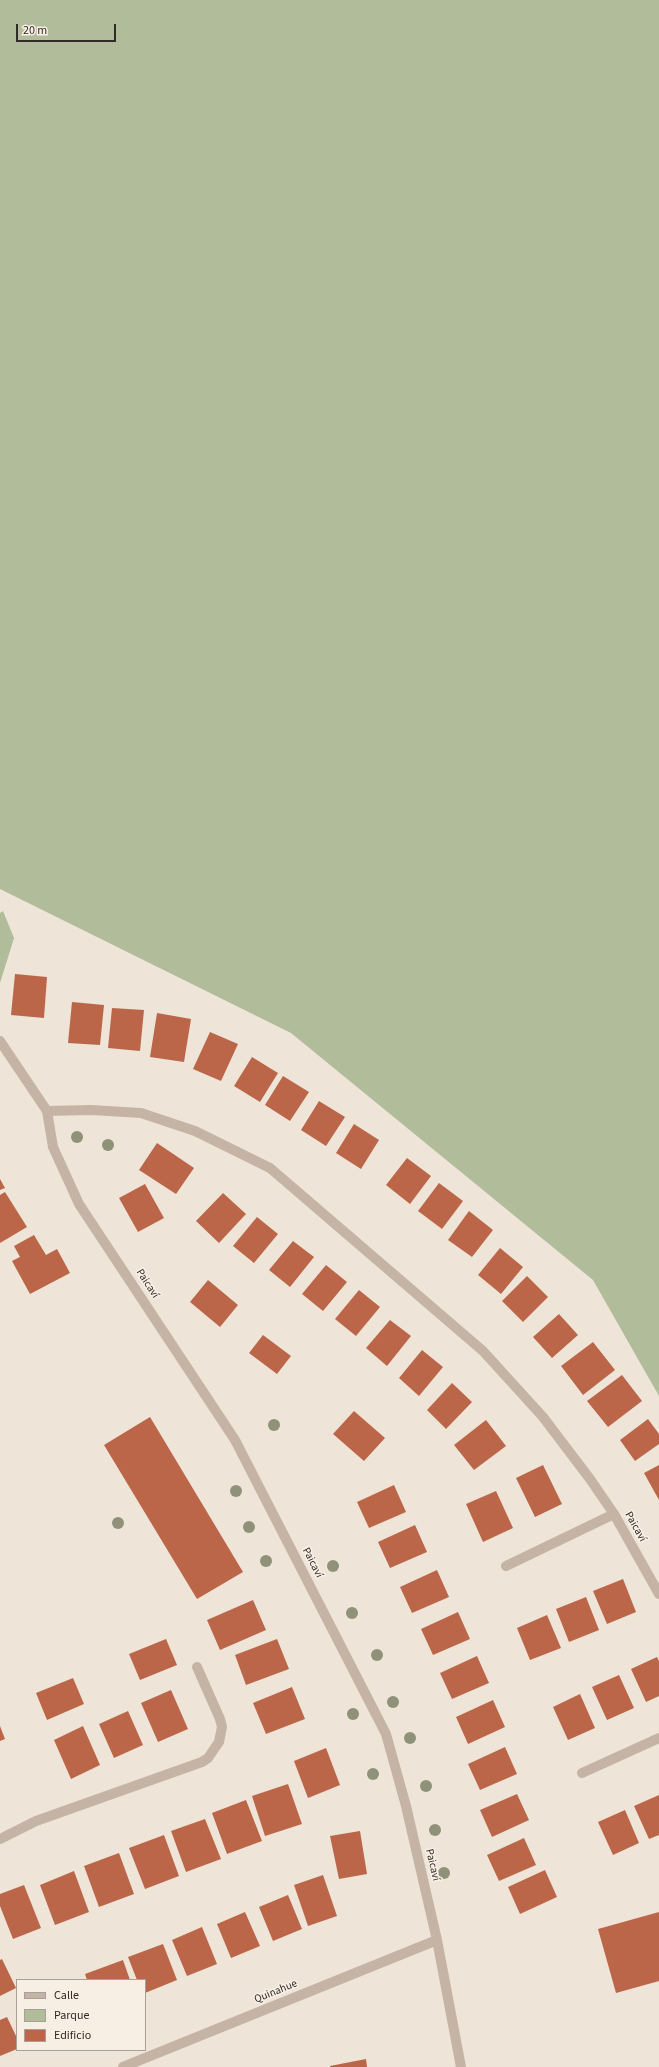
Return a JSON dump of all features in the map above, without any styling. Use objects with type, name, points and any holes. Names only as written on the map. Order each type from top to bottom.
[{"type":"street","name":"Paicaví","points":[[0,1041],[47,1111],[53,1147],[79,1204],[235,1440],[386,1734],[406,1806],[437,1940],[461,2067]]},
{"type":"street","name":"Paicaví","points":[[47,1111],[91,1110],[141,1113],[195,1131],[270,1168],[483,1351],[543,1417],[614,1514],[659,1594]]},
{"type":"street","name":"Paicaví","points":[[506,1566],[614,1514]]},
{"type":"street","points":[[0,1839],[36,1821],[202,1762],[208,1758],[219,1742],[222,1727],[220,1719],[196,1667]]},
{"type":"street","points":[[582,1773],[659,1738]]},
{"type":"street","name":"Quinahue","points":[[123,2067],[437,1940]]},
{"type":"green space","points":[[0,0],[659,0],[659,1396],[593,1280],[291,1033],[0,889]]},
{"type":"green space","points":[[3,911],[14,938],[0,983],[0,913]]},
{"type":"building","points":[[15,974],[47,977],[44,1018],[11,1015]]},
{"type":"building","points":[[72,1002],[104,1005],[100,1045],[68,1043]]},
{"type":"building","points":[[112,1008],[144,1010],[140,1051],[108,1048]]},
{"type":"building","points":[[157,1013],[191,1019],[184,1062],[150,1057]]},
{"type":"building","points":[[210,1032],[238,1044],[221,1081],[193,1069]]},
{"type":"building","points":[[252,1057],[278,1073],[260,1102],[234,1086]]},
{"type":"building","points":[[283,1076],[309,1092],[290,1121],[265,1105]]},
{"type":"building","points":[[319,1101],[345,1117],[326,1146],[301,1130]]},
{"type":"building","points":[[354,1124],[379,1140],[361,1169],[336,1153]]},
{"type":"building","points":[[157,1143],[194,1168],[176,1194],[139,1170]]},
{"type":"building","points":[[407,1158],[431,1176],[410,1204],[386,1185]]},
{"type":"building","points":[[0,1179],[5,1188],[0,1190]]},
{"type":"building","points":[[439,1183],[463,1201],[442,1229],[418,1211]]},
{"type":"building","points":[[145,1184],[164,1218],[138,1232],[119,1198]]},
{"type":"building","points":[[5,1192],[27,1227],[0,1243],[0,1195]]},
{"type":"building","points":[[223,1193],[246,1214],[219,1243],[196,1221]]},
{"type":"building","points":[[469,1211],[493,1230],[472,1257],[448,1240]]},
{"type":"building","points":[[257,1217],[278,1234],[254,1263],[233,1246]]},
{"type":"building","points":[[34,1235],[46,1255],[57,1249],[70,1273],[30,1294],[12,1261],[20,1257],[14,1246]]},
{"type":"building","points":[[293,1241],[314,1257],[290,1287],[269,1270]]},
{"type":"building","points":[[500,1248],[523,1267],[501,1294],[478,1275]]},
{"type":"building","points":[[326,1265],[347,1282],[323,1311],[302,1294]]},
{"type":"building","points":[[527,1276],[548,1297],[523,1322],[502,1301]]},
{"type":"building","points":[[208,1280],[238,1305],[220,1327],[190,1302]]},
{"type":"building","points":[[359,1290],[380,1307],[356,1336],[335,1319]]},
{"type":"building","points":[[559,1314],[578,1335],[552,1358],[533,1337]]},
{"type":"building","points":[[390,1320],[411,1336],[387,1366],[366,1348]]},
{"type":"building","points":[[263,1335],[291,1356],[277,1374],[249,1353]]},
{"type":"building","points":[[593,1342],[615,1370],[583,1395],[561,1366]]},
{"type":"building","points":[[422,1350],[443,1367],[419,1396],[399,1378]]},
{"type":"building","points":[[622,1375],[642,1401],[608,1427],[587,1401]]},
{"type":"building","points":[[452,1383],[472,1402],[446,1429],[427,1410]]},
{"type":"building","points":[[354,1411],[385,1438],[364,1461],[333,1434]]},
{"type":"building","points":[[150,1417],[243,1572],[197,1599],[104,1445]]},
{"type":"building","points":[[648,1419],[659,1434],[659,1444],[635,1461],[620,1440]]},
{"type":"building","points":[[486,1420],[506,1446],[474,1470],[454,1445]]},
{"type":"building","points":[[543,1465],[562,1504],[535,1517],[516,1478]]},
{"type":"building","points":[[659,1465],[659,1500],[644,1473]]},
{"type":"building","points":[[394,1485],[406,1512],[369,1528],[357,1502]]},
{"type":"building","points":[[496,1491],[513,1528],[483,1542],[466,1504]]},
{"type":"building","points":[[415,1525],[427,1552],[390,1568],[378,1542]]},
{"type":"building","points":[[437,1570],[449,1597],[412,1613],[400,1587]]},
{"type":"building","points":[[623,1579],[636,1612],[607,1624],[593,1591]]},
{"type":"building","points":[[586,1597],[599,1630],[569,1642],[556,1609]]},
{"type":"building","points":[[253,1600],[266,1630],[220,1650],[207,1620]]},
{"type":"building","points":[[458,1612],[470,1639],[433,1655],[421,1629]]},
{"type":"building","points":[[547,1615],[561,1648],[530,1660],[517,1628]]},
{"type":"building","points":[[166,1639],[177,1665],[140,1680],[129,1654]]},
{"type":"building","points":[[277,1639],[289,1669],[246,1685],[235,1655]]},
{"type":"building","points":[[477,1656],[489,1683],[452,1699],[440,1673]]},
{"type":"building","points":[[657,1657],[659,1661],[659,1696],[646,1702],[631,1669]]},
{"type":"building","points":[[619,1675],[634,1708],[607,1720],[592,1687]]},
{"type":"building","points":[[73,1678],[84,1704],[47,1720],[36,1693]]},
{"type":"building","points":[[292,1687],[305,1719],[266,1734],[253,1703]]},
{"type":"building","points":[[171,1690],[188,1729],[158,1742],[141,1703]]},
{"type":"building","points":[[580,1694],[595,1728],[568,1740],[553,1707]]},
{"type":"building","points":[[493,1700],[505,1727],[468,1744],[456,1717]]},
{"type":"building","points":[[128,1711],[143,1745],[114,1758],[99,1724]]},
{"type":"building","points":[[0,1726],[5,1739],[0,1741]]},
{"type":"building","points":[[83,1726],[100,1765],[71,1779],[54,1740]]},
{"type":"building","points":[[505,1747],[517,1774],[480,1790],[468,1764]]},
{"type":"building","points":[[326,1748],[340,1785],[308,1798],[294,1761]]},
{"type":"building","points":[[288,1784],[302,1824],[265,1836],[252,1796]]},
{"type":"building","points":[[517,1794],[529,1820],[492,1837],[480,1810]]},
{"type":"building","points":[[659,1795],[659,1835],[649,1839],[634,1806]]},
{"type":"building","points":[[246,1800],[262,1841],[227,1854],[212,1813]]},
{"type":"building","points":[[625,1810],[639,1843],[613,1855],[598,1822]]},
{"type":"building","points":[[205,1819],[221,1859],[186,1872],[171,1831]]},
{"type":"building","points":[[360,1831],[367,1874],[339,1879],[330,1836]]},
{"type":"building","points":[[164,1835],[179,1876],[145,1889],[129,1848]]},
{"type":"building","points":[[524,1838],[536,1865],[499,1881],[487,1855]]},
{"type":"building","points":[[119,1853],[134,1894],[99,1907],[84,1866]]},
{"type":"building","points":[[545,1870],[557,1897],[520,1914],[508,1887]]},
{"type":"building","points":[[74,1871],[89,1912],[55,1925],[40,1885]]},
{"type":"building","points":[[323,1875],[337,1916],[308,1926],[294,1885]]},
{"type":"building","points":[[24,1885],[41,1928],[13,1939],[0,1906],[0,1894]]},
{"type":"building","points":[[288,1895],[302,1929],[273,1941],[259,1907]]},
{"type":"building","points":[[245,1912],[260,1946],[231,1958],[217,1924]]},
{"type":"building","points":[[659,1912],[659,1981],[616,1993],[598,1929]]},
{"type":"building","points":[[202,1927],[217,1964],[187,1976],[172,1940]]},
{"type":"building","points":[[163,1944],[177,1980],[146,1993],[146,1979],[137,1979],[128,1957]]},
{"type":"building","points":[[2,1959],[16,1988],[0,1996],[0,1960]]},
{"type":"building","points":[[123,1960],[130,1979],[87,1979],[85,1974]]},
{"type":"building","points":[[7,2017],[16,2036],[16,2049],[0,2056],[0,2020]]},
{"type":"building","points":[[366,2059],[367,2067],[330,2067],[330,2066]]}]
